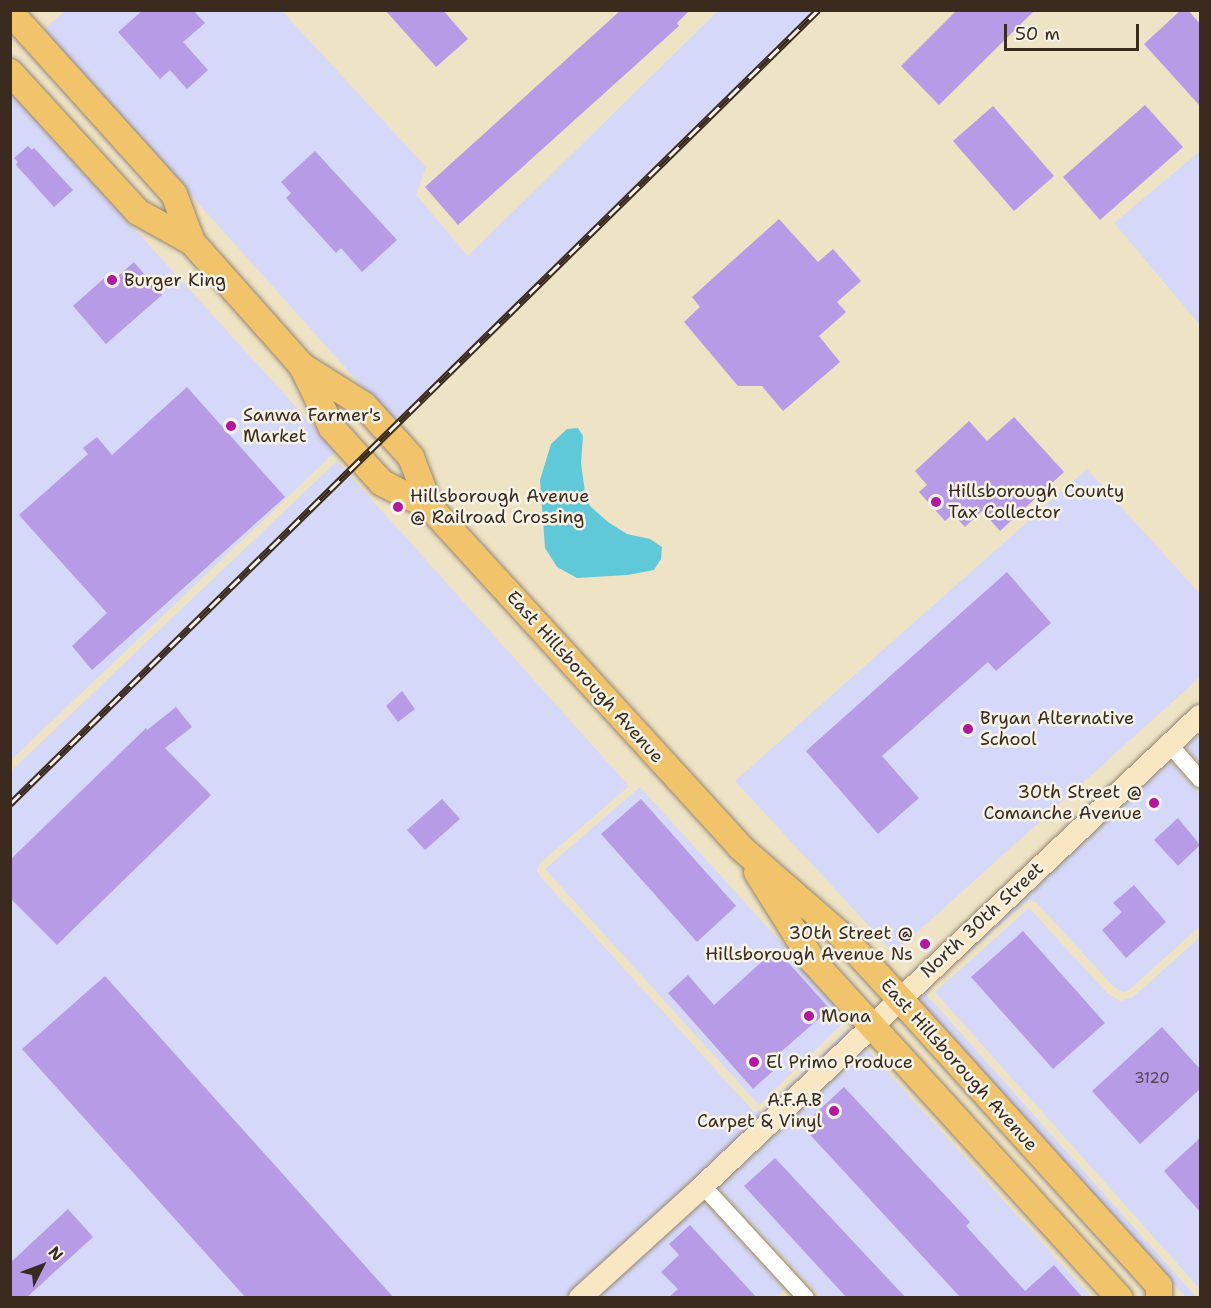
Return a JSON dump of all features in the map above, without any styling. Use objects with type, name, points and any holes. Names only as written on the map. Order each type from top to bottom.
[{"type":"main road","name":"East Hillsborough Avenue","points":[[10,12],[174,194],[192,243]]},
{"type":"main road","name":"East Hillsborough Avenue","points":[[10,72],[138,212],[192,243],[302,366],[363,405],[411,457],[430,507]]},
{"type":"main road","name":"East Hillsborough Avenue","points":[[302,366],[332,428],[382,483],[430,507],[740,847],[842,936],[1159,1286],[1159,1298]]},
{"type":"main road","name":"East Hillsborough Avenue","points":[[740,847],[812,960],[1120,1298]]},
{"type":"street","name":"North 30th Street","points":[[580,1298],[703,1186],[899,998],[1200,716]]},
{"type":"street","points":[[1169,744],[1200,779]]},
{"type":"street","points":[[703,1186],[806,1298]]},
{"type":"shaded area","points":[[65,11],[282,11],[426,167],[416,195],[468,256],[718,11],[821,11],[395,423],[43,30]]},
{"type":"shaded area","points":[[11,93],[336,451],[11,760]]},
{"type":"shaded area","points":[[1200,151],[1200,325],[1114,223]]},
{"type":"shaded area","points":[[337,461],[629,786],[540,863],[537,870],[539,875],[754,1112],[764,1110],[848,1029],[852,1033],[697,1179],[566,1297],[11,1298],[11,771]]},
{"type":"shaded area","name":"Bryan Alternative School","points":[[1087,469],[1200,594],[1200,677],[894,953],[735,781]]},
{"type":"shaded area","points":[[1200,733],[1200,763],[1186,747]]},
{"type":"shaded area","points":[[1170,761],[1200,794],[1200,926],[1129,990],[1123,992],[1114,987],[1036,902],[1029,900],[930,986],[926,994],[1196,1297],[1186,1297],[914,997]]},
{"type":"shaded area","points":[[640,787],[849,1017],[759,1105],[545,869]]},
{"type":"shaded area","points":[[1029,908],[1108,994],[1121,1001],[1133,997],[1200,937],[1200,1289],[935,992]]},
{"type":"shaded area","points":[[864,1046],[1091,1297],[821,1297],[717,1186]]},
{"type":"shaded area","points":[[702,1200],[784,1289],[776,1298],[594,1298]]},
{"type":"water","points":[[578,428],[583,436],[581,463],[585,492],[590,506],[608,522],[627,534],[650,539],[662,547],[661,559],[654,570],[628,575],[577,578],[557,567],[545,548],[540,480],[551,444],[567,429]]},
{"type":"building","points":[[143,10],[193,10],[205,23],[183,42],[208,70],[187,89],[170,70],[160,79],[118,32]]},
{"type":"building","points":[[385,10],[443,10],[468,39],[436,67]]},
{"type":"building","points":[[621,10],[690,10],[677,23],[679,26],[458,225],[425,187]]},
{"type":"building","points":[[957,10],[1035,10],[939,105],[901,66]]},
{"type":"building","points":[[1181,10],[1188,10],[1200,24],[1200,106],[1144,44]]},
{"type":"building","points":[[1145,105],[1183,147],[1100,220],[1063,177]]},
{"type":"building","points":[[993,106],[1054,176],[1014,211],[953,141]]},
{"type":"building","points":[[28,146],[32,150],[34,148],[73,190],[54,207],[16,165],[18,162],[14,158]]},
{"type":"building","points":[[315,151],[397,240],[362,272],[341,248],[336,253],[286,198],[291,193],[281,182]]},
{"type":"building","points":[[779,219],[818,262],[833,249],[861,281],[837,302],[846,312],[819,336],[840,362],[783,411],[762,386],[738,386],[684,322],[700,307],[692,297]]},
{"type":"building","points":[[134,262],[162,295],[106,344],[73,306],[111,272],[116,278]]},
{"type":"building","points":[[187,387],[285,497],[92,670],[72,646],[107,613],[19,515],[88,454],[83,448],[97,437],[112,455]]},
{"type":"building","points":[[1014,417],[1064,472],[1000,531],[982,511],[965,527],[953,514],[945,521],[919,492],[927,485],[915,471],[969,421],[987,441]]},
{"type":"building","points":[[1007,572],[1051,623],[996,671],[988,662],[882,756],[919,798],[878,834],[806,751]]},
{"type":"building","points":[[402,691],[415,709],[398,722],[386,706]]},
{"type":"building","points":[[176,707],[192,727],[165,748],[211,795],[57,945],[10,898],[10,860],[146,728],[147,730]]},
{"type":"building","points":[[442,799],[460,819],[425,850],[407,830]]},
{"type":"building","points":[[641,799],[736,906],[697,942],[601,834]]},
{"type":"building","points":[[1178,818],[1200,845],[1178,866],[1154,840]]},
{"type":"building","points":[[1134,885],[1166,922],[1126,958],[1102,930],[1122,912],[1113,903]]},
{"type":"building","points":[[1023,931],[1105,1023],[1053,1069],[971,977]]},
{"type":"building","points":[[776,949],[830,1009],[767,1064],[773,1071],[753,1089],[668,993],[688,975],[714,1005]]},
{"type":"building","points":[[105,976],[394,1298],[246,1298],[22,1049]]},
{"type":"building","points":[[1162,1027],[1200,1069],[1200,1089],[1140,1144],[1092,1091]]},
{"type":"building","points":[[844,1087],[970,1222],[966,1226],[1025,1291],[1054,1265],[1083,1298],[961,1298],[802,1126]]},
{"type":"building","points":[[1200,1138],[1200,1212],[1164,1171]]},
{"type":"building","points":[[775,1158],[906,1298],[847,1298],[744,1186]]},
{"type":"building","points":[[68,1209],[93,1237],[26,1298],[10,1298],[10,1263]]},
{"type":"building","points":[[690,1225],[757,1298],[668,1298],[678,1289],[661,1272],[679,1255],[669,1244]]},
{"type":"railway","points":[[10,804],[818,10]]},
{"type":"place","name":"Burger King","points":[[112,280]]},
{"type":"place","name":"Sanwa Farmer's Market","points":[[231,426]]},
{"type":"place","name":"Hillsborough County Tax Collector","points":[[936,502]]},
{"type":"place","name":"Hillsborough Avenue @ Railroad Crossing","points":[[398,507]]},
{"type":"place","name":"Bryan Alternative School","points":[[968,729]]},
{"type":"place","name":"30th Street @ Comanche Avenue","points":[[1154,803]]},
{"type":"place","name":"30th Street @ Hillsborough Avenue Ns","points":[[925,944]]},
{"type":"place","name":"Mona","points":[[809,1016]]},
{"type":"place","name":"El Primo Produce","points":[[754,1062]]},
{"type":"place","name":"A.F.A.B Carpet & Vinyl","points":[[834,1111]]}]
